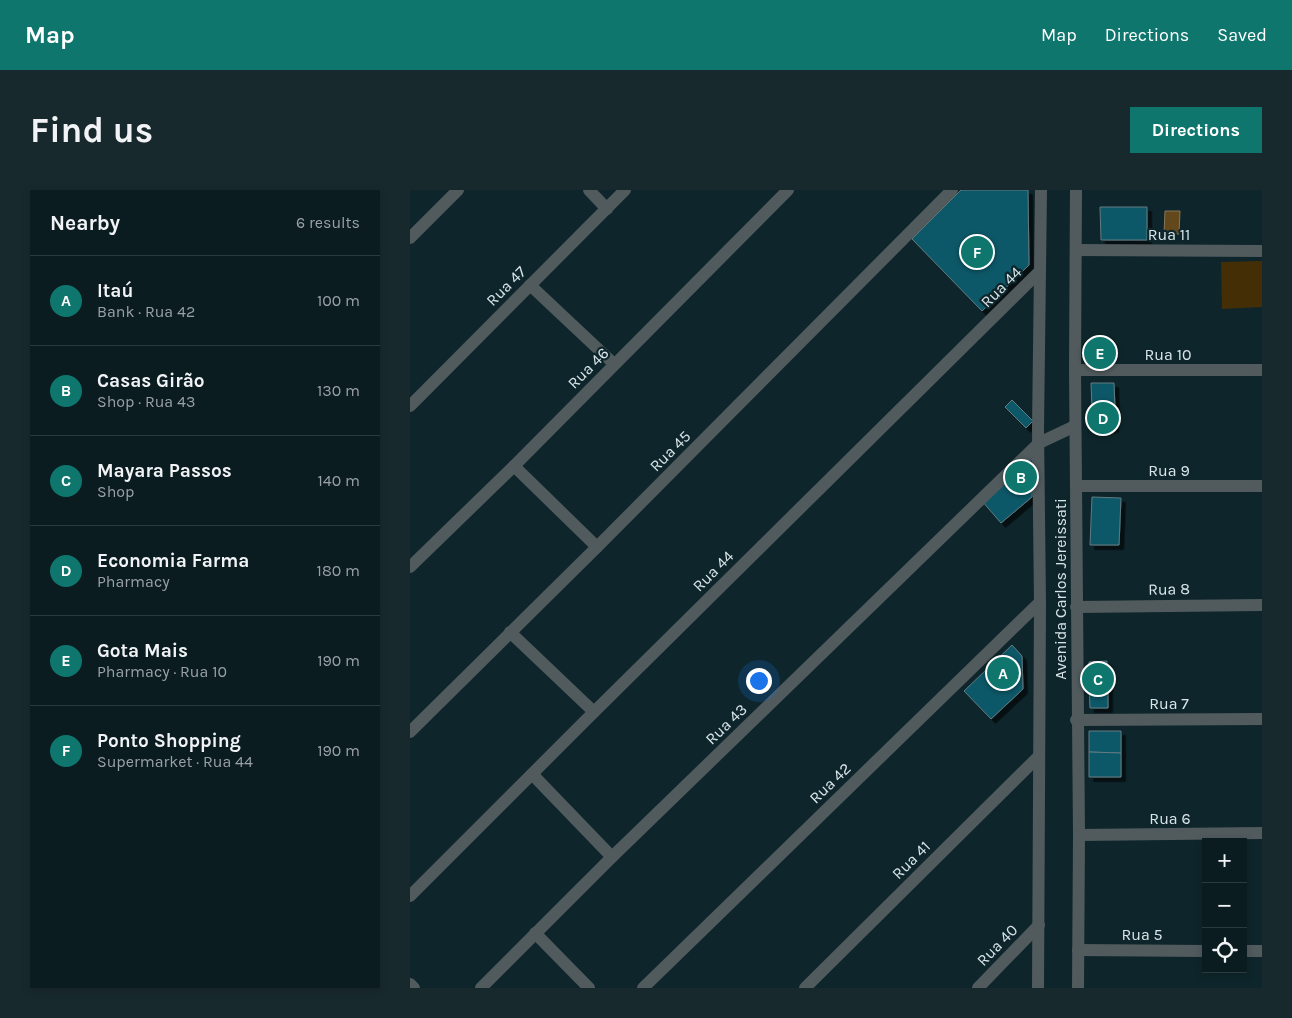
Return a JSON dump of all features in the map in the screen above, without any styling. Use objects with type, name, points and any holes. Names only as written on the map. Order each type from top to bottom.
[{"type":"street","points":[[410,238],[458,190]]},
{"type":"street","points":[[589,190],[607,208]]},
{"type":"street","name":"Rua 47","points":[[410,406],[625,190]]},
{"type":"street","name":"Rua 46","points":[[410,567],[514,466],[788,190]]},
{"type":"street","name":"Rua 45","points":[[410,732],[952,190]]},
{"type":"street","name":"Avenida Carlos Jereissati","points":[[1038,988],[1041,190]]},
{"type":"street","name":"Avenida Carlos Jereissati","points":[[1076,190],[1075,426],[1076,720],[1079,834],[1078,988]]},
{"type":"street","name":"Rua 11","points":[[1076,250],[1262,251]]},
{"type":"street","name":"Rua 44","points":[[410,896],[1040,271]]},
{"type":"street","points":[[530,285],[614,364]]},
{"type":"street","name":"Rua 10","points":[[1075,370],[1262,370]]},
{"type":"street","name":"Rua 43","points":[[480,988],[612,857],[1039,443],[1075,426]]},
{"type":"street","points":[[514,466],[597,547]]},
{"type":"street","name":"Rua 9","points":[[1076,486],[1262,486]]},
{"type":"street","name":"Rua 42","points":[[643,988],[1040,602]]},
{"type":"street","name":"Rua 8","points":[[1076,607],[1262,605]]},
{"type":"street","points":[[510,632],[594,712]]},
{"type":"street","name":"Rua 7","points":[[1076,720],[1262,719]]},
{"type":"street","name":"Rua 41","points":[[805,988],[1040,756]]},
{"type":"street","points":[[532,774],[612,857]]},
{"type":"street","name":"Rua 6","points":[[1079,834],[1262,833]]},
{"type":"street","name":"Rua 40","points":[[978,988],[1039,925]]},
{"type":"street","points":[[534,934],[588,988]]},
{"type":"street","name":"Rua 5","points":[[1078,950],[1202,951]]},
{"type":"street","points":[[1247,951],[1262,951]]},
{"type":"street","points":[[410,984],[414,988]]},
{"type":"shaded area","points":[[1165,211],[1180,211],[1179,234],[1164,234]]},
{"type":"shaded area","points":[[1262,261],[1262,307],[1222,309],[1221,262]]},
{"type":"building","points":[[961,190],[1028,190],[1029,265],[982,311],[912,239]]},
{"type":"building","points":[[1100,207],[1147,207],[1147,240],[1101,240]]},
{"type":"building","points":[[1108,346],[1109,360],[1092,361],[1092,347]]},
{"type":"building","points":[[1091,383],[1114,383],[1115,408],[1092,408]]},
{"type":"building","points":[[1012,400],[1033,421],[1026,428],[1005,407]]},
{"type":"building","points":[[1092,408],[1115,408],[1114,428],[1091,428]]},
{"type":"building","points":[[1033,458],[1032,497],[1001,523],[982,501]]},
{"type":"building","points":[[1092,497],[1121,498],[1119,545],[1090,545]]},
{"type":"building","points":[[1012,645],[1022,656],[1023,689],[991,719],[964,691]]},
{"type":"building","points":[[1107,661],[1107,674],[1089,674],[1089,662]]},
{"type":"building","points":[[1089,674],[1107,674],[1108,685],[1089,686]]},
{"type":"building","points":[[1108,685],[1108,708],[1090,708],[1089,686]]},
{"type":"building","points":[[1089,731],[1121,731],[1121,753],[1089,752]]},
{"type":"building","points":[[1089,752],[1121,753],[1121,777],[1089,777]]},
{"type":"place","name":"Ponto Shopping","points":[[977,252]]},
{"type":"place","name":"Gota Mais","points":[[1100,353]]},
{"type":"place","name":"Economia Farma","points":[[1103,418]]},
{"type":"place","name":"Casas Girão","points":[[1021,477]]},
{"type":"place","name":"Itaú","points":[[1003,673]]},
{"type":"place","name":"Mayara Passos","points":[[1098,679]]}]
